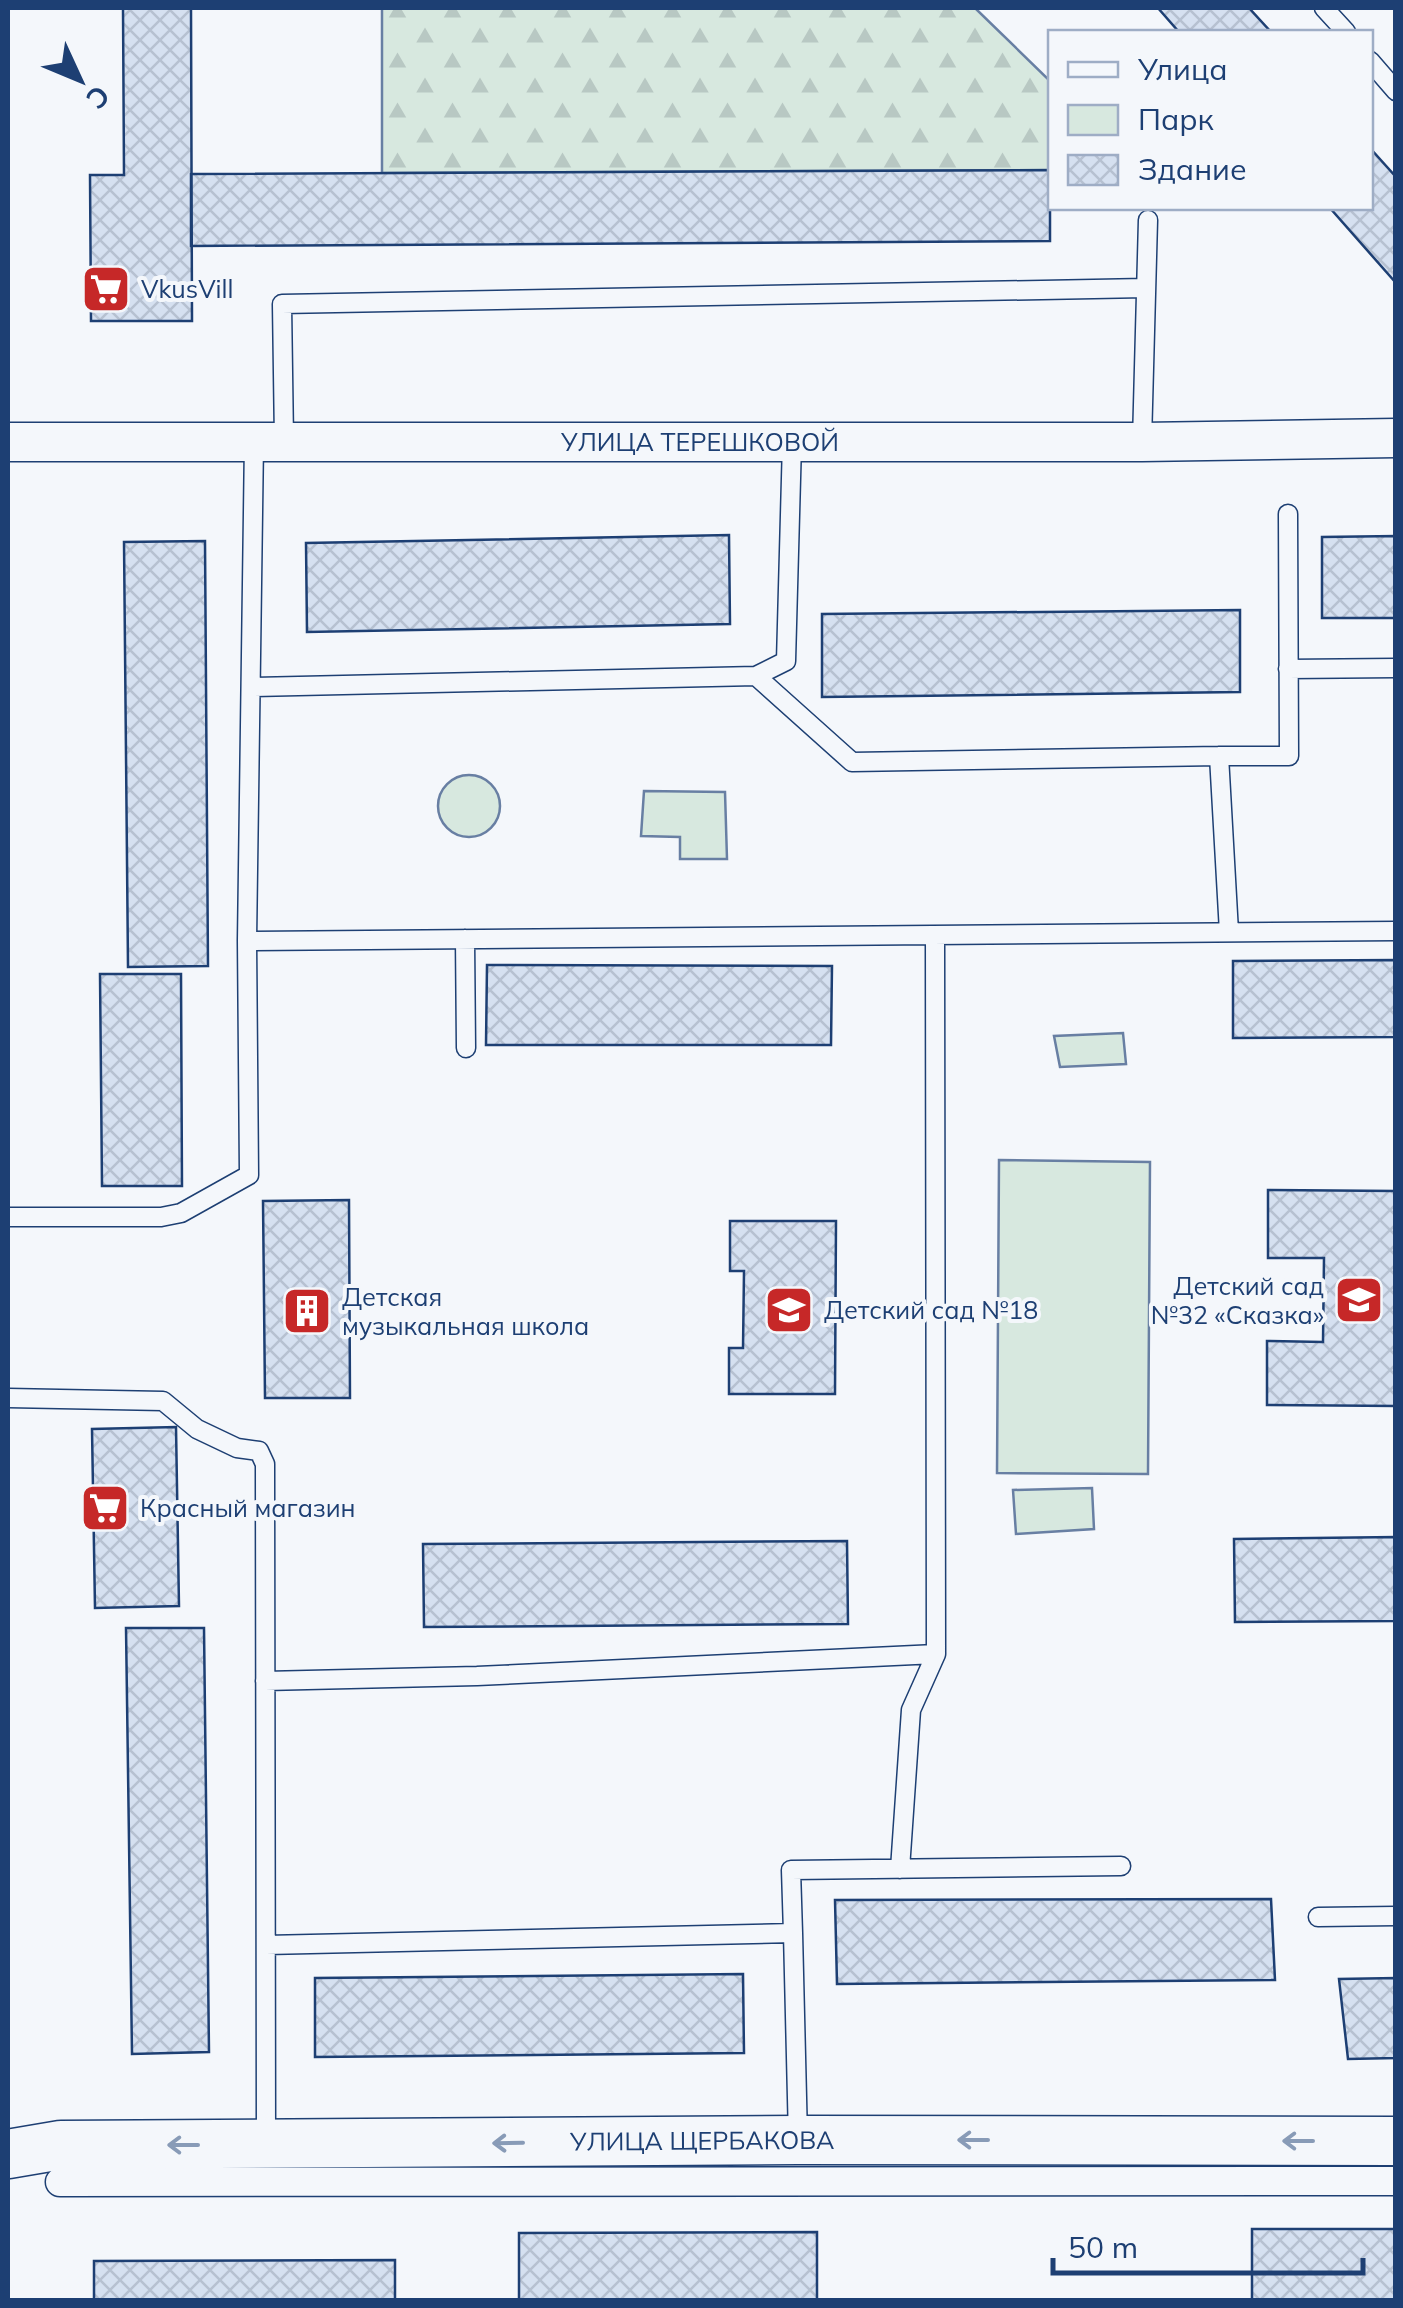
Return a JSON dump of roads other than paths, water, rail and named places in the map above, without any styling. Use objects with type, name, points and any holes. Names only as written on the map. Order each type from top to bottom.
[{"type":"street","name":"УЛИЦА ТЕРЕШКОВОЙ","points":[[8,442],[1142,442],[1396,438]]},
{"type":"street","name":"УЛИЦА ЩЕРБАКОВА","points":[[8,2154],[61,2145],[1396,2141]]},
{"type":"street","name":"УЛИЦА ЩЕРБАКОВА","points":[[60,2182],[1396,2181]]},
{"type":"lane","points":[[1324,8],[1344,30]]},
{"type":"lane","points":[[1373,65],[1396,91]]},
{"type":"lane","points":[[1142,442],[1148,220]]},
{"type":"lane","points":[[8,1216],[161,1217],[182,1213],[248,1174],[252,687],[282,304],[1145,288]]},
{"type":"lane","points":[[252,687],[756,676],[786,661],[792,442]]},
{"type":"lane","points":[[756,676],[852,762],[1289,756],[1288,514]]},
{"type":"lane","points":[[1288,670],[1396,668]]},
{"type":"lane","points":[[1219,756],[1229,932]]},
{"type":"lane","points":[[247,941],[1396,931]]},
{"type":"lane","points":[[900,1869],[911,1710],[936,1654],[935,935]]},
{"type":"lane","points":[[465,939],[466,1048]]},
{"type":"lane","points":[[8,1398],[163,1401],[198,1429],[237,1448],[259,1451],[265,1464],[266,2146]]},
{"type":"lane","points":[[266,1681],[477,1676],[936,1654]]},
{"type":"lane","points":[[798,2140],[791,1870],[1120,1866]]},
{"type":"lane","points":[[1318,1917],[1396,1916]]},
{"type":"lane","points":[[266,1945],[793,1932]]},
{"type":"place","name":"VkusVill","points":[[106,289]]},
{"type":"place","name":"Детский сад №32 «Сказка»","points":[[1359,1300]]},
{"type":"place","name":"Детский сад №18","points":[[789,1310]]},
{"type":"place","name":"Детская музыкальная школа","points":[[307,1311]]},
{"type":"place","name":"Красный магазин","points":[[105,1508]]}]
